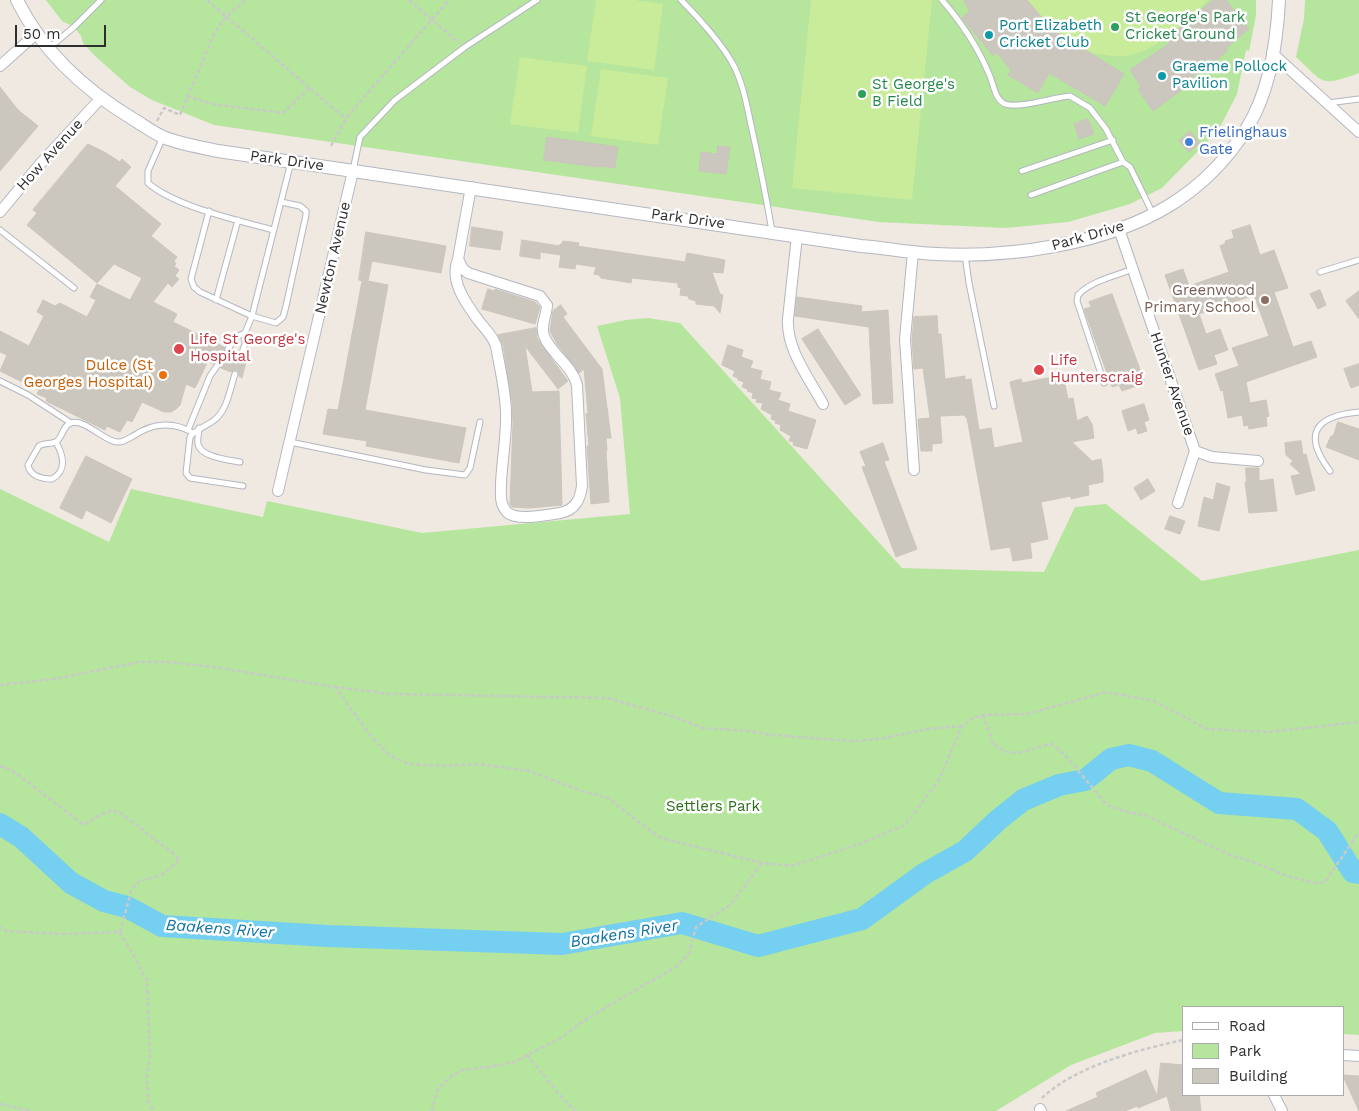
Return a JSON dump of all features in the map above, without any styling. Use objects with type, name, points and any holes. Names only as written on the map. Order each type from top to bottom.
[{"type":"street","name":"Park Drive","points":[[17,0],[26,18],[49,48],[76,77],[101,98],[157,134],[218,151],[797,236],[936,254],[998,254],[1080,241],[1119,229],[1153,215],[1201,182],[1229,153],[1248,127],[1261,98],[1272,53],[1279,0]]},
{"type":"street","points":[[0,66],[37,33]]},
{"type":"street","points":[[1272,53],[1359,132]]},
{"type":"street","name":"How Avenue","points":[[0,212],[40,164],[101,98]]},
{"type":"street","name":"Newton Avenue","points":[[278,491],[353,171]]},
{"type":"street","points":[[458,259],[462,269],[468,273],[540,296],[547,305],[543,323],[544,336],[573,374],[577,385],[582,486],[579,500],[569,510],[518,517],[509,514],[502,504],[500,496],[506,410],[503,383],[494,341],[456,285],[454,269],[458,259],[471,187]]},
{"type":"street","name":"Hunter Avenue","points":[[1119,229],[1195,451],[1212,457],[1258,460]]},
{"type":"street","points":[[797,236],[788,333],[793,348],[823,404]]},
{"type":"street","points":[[913,252],[906,339],[914,470]]},
{"type":"street","points":[[1178,503],[1195,451]]},
{"type":"street","points":[[1344,1055],[1359,1056]]},
{"type":"street","points":[[1274,1096],[1282,1111]]},
{"type":"lane","points":[[49,48],[74,27],[101,0]]},
{"type":"lane","points":[[353,171],[360,137],[395,100],[465,47],[537,0]]},
{"type":"lane","points":[[681,0],[692,10],[726,54],[736,73],[747,106],[761,168],[772,232]]},
{"type":"lane","points":[[942,0],[968,34],[981,57],[990,76],[995,93],[1000,100],[1007,105],[1070,96],[1090,108],[1113,140],[1123,162],[1130,167],[1153,215]]},
{"type":"lane","points":[[1328,103],[1359,99]]},
{"type":"lane","points":[[157,134],[148,171],[148,183],[180,203],[273,230]]},
{"type":"lane","points":[[1022,171],[1113,140]]},
{"type":"lane","points":[[241,356],[246,344],[245,333],[252,316],[291,162]]},
{"type":"lane","points":[[1031,195],[1123,162]]},
{"type":"lane","points":[[209,211],[191,279],[194,287],[200,292],[252,316],[276,323],[283,317],[286,306],[306,211],[300,206],[280,202]]},
{"type":"lane","points":[[216,300],[238,220]]},
{"type":"lane","points":[[0,230],[74,288]]},
{"type":"lane","points":[[965,254],[969,283],[994,406]]},
{"type":"lane","points":[[1320,272],[1359,260]]},
{"type":"lane","points":[[1104,383],[1077,301],[1078,295],[1083,290],[1133,269]]},
{"type":"lane","points":[[228,349],[236,337],[245,333]]},
{"type":"lane","points":[[217,366],[210,376],[190,432],[186,463],[187,476],[243,486]]},
{"type":"lane","points":[[56,442],[63,459],[61,471],[52,479],[37,476],[28,468],[39,446],[56,442],[70,423],[77,422],[117,442],[126,440],[148,428],[164,424],[190,432],[218,418],[223,410],[235,374]]},
{"type":"lane","points":[[0,381],[28,395],[70,423]]},
{"type":"lane","points":[[1330,471],[1316,450],[1317,429],[1323,421],[1335,416],[1359,412]]},
{"type":"lane","points":[[290,442],[426,470],[465,474],[470,468],[480,422]]},
{"type":"lane","points":[[199,428],[198,447],[203,453],[240,462]]},
{"type":"path","points":[[206,0],[346,119]]},
{"type":"path","points":[[157,134],[164,108],[180,115],[215,32],[226,17],[245,0]]},
{"type":"path","points":[[409,0],[454,40],[465,47]]},
{"type":"path","points":[[331,146],[346,119],[449,0]]},
{"type":"path","points":[[188,96],[212,104],[283,113],[309,88]]},
{"type":"path","points":[[0,685],[54,679],[139,662],[169,662],[391,694],[607,698],[675,717],[703,728],[750,731],[771,735],[852,741],[880,739],[927,729],[962,726]]},
{"type":"path","points":[[335,687],[370,736],[388,754],[408,764],[442,766],[480,764],[529,771],[609,798],[661,838],[762,863],[792,866],[860,844],[906,825],[939,780],[962,726],[973,718],[984,715],[1027,714],[1107,692],[1154,701],[1207,729],[1269,732],[1359,722]]},
{"type":"path","points":[[984,715],[993,744],[1010,752],[1036,748],[1042,744],[1052,744],[1064,754],[1107,805],[1127,812],[1145,815],[1230,855],[1282,874],[1314,883],[1324,882],[1359,832]]},
{"type":"path","points":[[0,766],[12,770],[84,825],[112,810],[122,813],[180,859],[162,875],[140,881],[132,888],[120,932],[147,980],[150,1058],[147,1074],[148,1102],[154,1111]]},
{"type":"path","points":[[432,1111],[438,1089],[449,1078],[462,1070],[489,1068],[514,1062],[560,1038],[582,1022],[676,967],[689,952],[696,927],[730,905],[762,863]]},
{"type":"path","points":[[0,926],[6,932],[60,934],[120,932]]},
{"type":"path","points":[[1040,1110],[1040,1099],[1053,1087],[1079,1074],[1134,1053],[1182,1040]]},
{"type":"path","points":[[527,1055],[558,1093],[576,1111]]},
{"type":"path","points":[[0,1104],[32,1111]]},
{"type":"green space","points":[[46,0],[1256,0],[1256,15],[1249,51],[1246,50],[1237,94],[1221,125],[1162,188],[1130,204],[1068,222],[1005,228],[879,222],[214,125],[152,100],[130,87],[95,56],[83,43],[81,36],[74,27],[62,21]]},
{"type":"green space","points":[[596,0],[634,0],[663,4],[654,70],[587,61]]},
{"type":"green space","name":"St George's B Field","points":[[811,0],[932,0],[912,200],[792,188]]},
{"type":"green space","points":[[974,0],[1208,0],[1181,26],[1148,49],[1126,56],[1091,53],[1124,74],[1105,106],[1020,55]]},
{"type":"green space","points":[[1305,0],[1359,0],[1359,73],[1337,80],[1324,80],[1318,78],[1296,57],[1304,19]]},
{"type":"green space","points":[[520,57],[587,66],[578,133],[510,124]]},
{"type":"green space","points":[[601,69],[668,78],[658,145],[591,136]]},
{"type":"green space","name":"Settlers Park","points":[[648,318],[680,323],[902,568],[1044,572],[1075,507],[1106,504],[1202,581],[1359,550],[1359,1035],[1344,1034],[1344,1006],[1182,1006],[1182,1031],[1155,1033],[1071,1065],[996,1111],[0,1111],[0,489],[109,542],[131,489],[263,517],[267,501],[422,533],[630,514],[620,398],[597,326]]},
{"type":"building","name":"St George's Park Cricket Ground","points":[[964,0],[1027,0],[1052,29],[1124,74],[1105,106],[1049,73],[1038,93],[1008,75],[1011,70],[996,52],[993,56],[962,18],[969,11]]},
{"type":"building","points":[[1213,0],[1226,0],[1249,29],[1226,48],[1228,50],[1213,63],[1212,61],[1192,78],[1194,81],[1153,111],[1138,89],[1141,87],[1130,70],[1170,43],[1168,41],[1172,38],[1170,36]]},
{"type":"building","points":[[0,87],[18,110],[38,126],[0,171]]},
{"type":"building","points":[[1088,119],[1094,134],[1079,139],[1074,124]]},
{"type":"building","name":"Frielinghaus Gate","points":[[1190,131],[1200,143],[1189,152],[1179,141]]},
{"type":"building","points":[[547,137],[618,147],[615,168],[544,160]]},
{"type":"building","points":[[88,144],[120,162],[122,159],[131,167],[115,186],[161,224],[151,236],[177,257],[174,261],[176,264],[174,266],[179,270],[175,276],[179,279],[172,287],[168,283],[153,302],[177,314],[173,322],[224,347],[226,353],[232,351],[237,354],[239,360],[247,358],[242,378],[237,370],[231,372],[221,368],[219,362],[213,364],[208,361],[195,388],[186,384],[180,405],[176,409],[171,412],[164,412],[142,402],[132,422],[127,420],[120,432],[107,426],[105,430],[46,401],[47,398],[37,394],[39,390],[0,371],[7,355],[0,352],[0,331],[29,346],[44,316],[37,312],[43,300],[55,306],[60,303],[87,317],[96,300],[90,297],[97,284],[130,300],[142,278],[114,264],[97,283],[27,225],[37,213],[33,210]]},
{"type":"building","points":[[718,146],[730,147],[726,174],[699,171],[701,152],[717,154]]},
{"type":"building","points":[[1250,225],[1260,255],[1274,250],[1288,288],[1274,292],[1293,347],[1311,341],[1317,357],[1246,382],[1250,403],[1266,400],[1269,416],[1266,417],[1267,426],[1249,429],[1248,425],[1244,426],[1242,415],[1228,418],[1223,390],[1221,391],[1215,374],[1239,366],[1232,348],[1269,336],[1254,295],[1199,314],[1206,334],[1220,329],[1228,350],[1214,355],[1217,364],[1199,370],[1165,275],[1183,269],[1189,286],[1229,272],[1220,246],[1226,243],[1225,241],[1234,238],[1232,231]]},
{"type":"building","points":[[472,227],[503,232],[500,250],[470,246]]},
{"type":"building","points":[[366,232],[446,246],[441,273],[372,261],[368,281],[388,285],[365,410],[466,428],[459,463],[366,446],[367,441],[323,434],[328,409],[338,410],[362,281],[359,280]]},
{"type":"building","points":[[522,240],[559,246],[563,241],[579,243],[578,246],[685,262],[687,253],[725,260],[723,273],[712,272],[720,294],[723,295],[720,313],[714,306],[696,304],[696,301],[689,299],[688,296],[680,295],[681,288],[678,287],[678,283],[632,278],[631,283],[601,278],[599,275],[594,274],[596,267],[576,264],[575,269],[559,267],[561,255],[540,252],[540,259],[520,256]]},
{"type":"building","points":[[488,289],[494,291],[495,289],[535,302],[540,307],[535,324],[482,309]]},
{"type":"building","points":[[1320,290],[1326,305],[1318,309],[1310,294]]},
{"type":"building","points":[[1359,291],[1359,319],[1346,301]]},
{"type":"building","points":[[1112,294],[1145,383],[1122,391],[1119,385],[1112,387],[1084,309],[1091,307],[1089,302]]},
{"type":"building","points":[[797,297],[862,306],[861,312],[888,310],[893,403],[873,404],[869,327],[795,316]]},
{"type":"building","points":[[561,305],[567,314],[563,317],[602,369],[611,438],[606,438],[609,502],[591,504],[587,446],[589,446],[586,414],[588,413],[584,369],[579,373],[557,344],[550,331],[553,311]]},
{"type":"building","points":[[937,316],[938,334],[941,334],[945,379],[965,376],[965,380],[971,379],[979,430],[991,428],[994,448],[1023,442],[1010,382],[1021,379],[1022,383],[1063,375],[1068,399],[1073,398],[1077,421],[1087,416],[1092,424],[1094,438],[1072,442],[1092,461],[1101,459],[1103,482],[1088,485],[1089,495],[1071,499],[1071,496],[1041,502],[1048,539],[1030,543],[1032,558],[1013,561],[1010,547],[991,550],[965,415],[940,416],[942,443],[932,444],[932,451],[921,451],[918,419],[930,418],[923,368],[914,369],[912,339],[914,317]]},
{"type":"building","points":[[536,328],[537,338],[568,381],[558,389],[525,346],[532,392],[559,391],[562,505],[529,508],[512,507],[510,504],[512,402],[503,345],[498,335]]},
{"type":"building","points":[[818,329],[861,395],[845,405],[802,339]]},
{"type":"building","points":[[728,345],[743,350],[741,357],[753,361],[750,368],[762,371],[760,379],[771,382],[769,390],[781,393],[778,400],[790,404],[788,411],[816,420],[807,449],[793,445],[794,442],[789,441],[791,436],[780,430],[781,425],[771,419],[772,415],[761,409],[763,403],[756,402],[757,399],[752,398],[753,393],[742,387],[744,382],[733,376],[735,371],[722,365]]},
{"type":"building","points":[[1359,364],[1359,385],[1351,388],[1344,369]]},
{"type":"building","points":[[1144,404],[1149,420],[1144,422],[1147,431],[1138,434],[1136,428],[1128,431],[1122,411]]},
{"type":"building","points":[[1338,422],[1359,429],[1359,460],[1326,447],[1331,436],[1333,436]]},
{"type":"building","points":[[1301,441],[1303,455],[1306,454],[1315,490],[1296,495],[1291,476],[1301,474],[1290,464],[1293,461],[1286,455],[1285,443]]},
{"type":"building","points":[[883,443],[889,460],[884,461],[917,549],[896,557],[862,467],[866,466],[860,452]]},
{"type":"building","points":[[86,456],[132,479],[111,523],[86,510],[82,519],[60,508]]},
{"type":"building","points":[[1246,468],[1259,468],[1259,481],[1273,479],[1277,511],[1249,513],[1245,482]]},
{"type":"building","points":[[1148,479],[1155,491],[1141,500],[1134,488]]},
{"type":"building","points":[[1217,483],[1230,487],[1219,531],[1198,526],[1204,497],[1213,500]]},
{"type":"building","points":[[1170,516],[1185,521],[1180,534],[1165,529]]},
{"type":"building","points":[[1161,1063],[1182,1065],[1182,1096],[1199,1096],[1201,1111],[1171,1111],[1167,1096],[1138,1108],[1137,1106],[1125,1111],[1066,1111],[1098,1097],[1096,1093],[1146,1070],[1157,1096]]},
{"type":"building","points":[[1344,1075],[1359,1076],[1359,1111],[1344,1078]]},
{"type":"waterway","name":"Baakens River","points":[[0,824],[21,837],[71,883],[104,901],[127,907],[162,926],[328,936],[562,944],[682,923],[758,946],[862,919],[924,874],[965,851],[1023,800],[1059,785],[1085,780],[1111,759],[1129,755],[1152,761],[1219,803],[1297,809],[1327,831],[1353,872],[1359,873]]},
{"type":"place","name":"St George's Park Cricket Ground","points":[[1115,27]]},
{"type":"place","name":"Port Elizabeth Cricket Club","points":[[989,35]]},
{"type":"place","name":"Graeme Pollock Pavilion","points":[[1162,76]]},
{"type":"place","name":"St George's B Field","points":[[862,94]]},
{"type":"place","name":"Frielinghaus Gate","points":[[1189,142]]},
{"type":"place","name":"Greenwood Primary School","points":[[1265,300]]},
{"type":"place","name":"Life St George's Hospital","points":[[179,349]]},
{"type":"place","name":"Life Hunterscraig","points":[[1039,370]]},
{"type":"place","name":"Dulce (St Georges Hospital)","points":[[163,375]]}]
